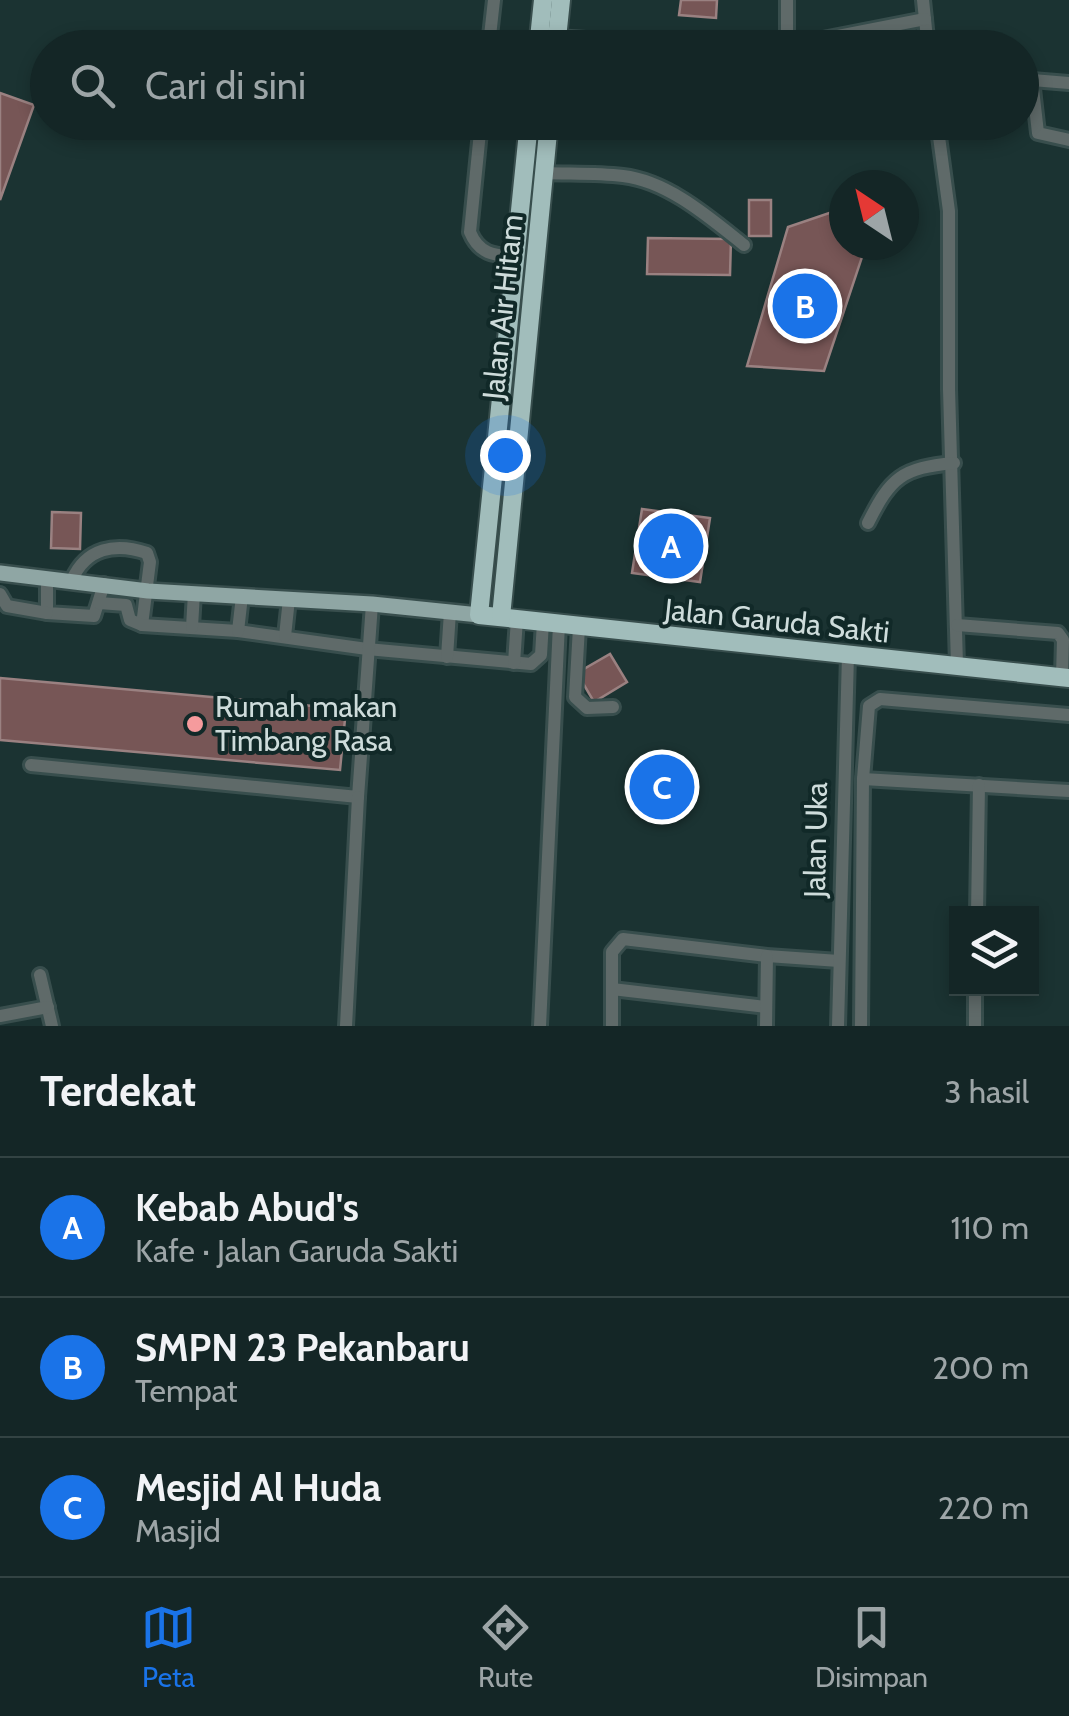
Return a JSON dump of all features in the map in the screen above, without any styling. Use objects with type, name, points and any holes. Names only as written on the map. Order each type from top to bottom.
[{"type":"highway","points":[[543,0],[546,30]]},
{"type":"highway","points":[[551,30],[561,0]]},
{"type":"highway","name":"Jalan Air Hitam","points":[[479,615],[527,140]]},
{"type":"highway","name":"Jalan Air Hitam","points":[[509,618],[547,140]]},
{"type":"highway","name":"Jalan Garuda Sakti","points":[[479,615],[1066,678]]},
{"type":"main road","points":[[0,573],[144,590],[372,604],[479,615]]},
{"type":"street","points":[[491,30],[494,0]]},
{"type":"street","points":[[787,0],[787,30]]},
{"type":"street","points":[[923,0],[926,30]]},
{"type":"street","points":[[868,30],[924,19]]},
{"type":"street","points":[[1039,80],[1069,83]]},
{"type":"street","points":[[1039,133],[1069,140]]},
{"type":"street","points":[[479,140],[470,232],[475,244],[490,255],[516,257]]},
{"type":"street","points":[[939,140],[948,212],[957,666]]},
{"type":"street","points":[[544,173],[626,176],[706,214],[744,245]]},
{"type":"street","points":[[868,523],[879,501],[900,475],[914,468],[954,463]]},
{"type":"street","points":[[72,580],[79,564],[112,547],[131,548],[150,557],[142,625]]},
{"type":"street","points":[[46,578],[47,614]]},
{"type":"street","points":[[0,594],[7,606],[88,617],[94,616],[104,584]]},
{"type":"street","points":[[192,627],[194,593]]},
{"type":"street","points":[[238,631],[242,596]]},
{"type":"street","points":[[285,636],[289,599]]},
{"type":"street","points":[[99,604],[126,605],[130,620],[142,625],[238,631],[367,649],[531,664],[541,655],[551,623]]},
{"type":"street","points":[[346,1026],[372,604]]},
{"type":"street","points":[[448,657],[450,612]]},
{"type":"street","points":[[509,618],[514,663]]},
{"type":"street","points":[[540,1026],[551,623]]},
{"type":"street","points":[[957,625],[1058,633],[1064,644],[1066,678]]},
{"type":"street","points":[[579,627],[576,700],[587,708],[612,707]]},
{"type":"street","name":"Jalan Uka","points":[[838,1026],[848,655]]},
{"type":"street","points":[[861,1026],[863,779],[868,711],[878,700],[1069,716]]},
{"type":"street","points":[[31,765],[358,797]]},
{"type":"street","points":[[863,779],[1069,791]]},
{"type":"street","points":[[977,906],[979,786]]},
{"type":"street","points":[[612,1026],[612,952],[623,939],[839,961]]},
{"type":"street","points":[[766,1026],[767,956]]},
{"type":"street","points":[[40,974],[52,1026]]},
{"type":"street","points":[[612,989],[766,1007]]},
{"type":"street","points":[[974,1026],[975,996]]},
{"type":"street","points":[[0,1016],[48,1006]]},
{"type":"building","points":[[681,0],[717,0],[716,18],[679,15]]},
{"type":"building","points":[[0,93],[30,104],[30,116],[0,200]]},
{"type":"building","points":[[749,200],[771,200],[771,236],[749,236]]},
{"type":"building","points":[[829,213],[829,260],[861,260],[824,371],[747,366],[788,227]]},
{"type":"building","points":[[648,238],[731,239],[730,275],[647,274]]},
{"type":"building","points":[[642,509],[710,518],[700,582],[632,573]]},
{"type":"building","points":[[52,512],[81,513],[80,549],[51,548]]},
{"type":"building","points":[[610,654],[627,682],[594,702],[577,673]]},
{"type":"building","points":[[0,678],[346,709],[340,770],[0,740]]},
{"type":"place","name":"SMPN 23 Pekanbaru","points":[[805,306]]},
{"type":"place","name":"Kebab Abud's","points":[[671,546]]},
{"type":"place","name":"Rumah makan Timbang Rasa","points":[[195,724]]},
{"type":"place","name":"Mesjid Al Huda","points":[[662,787]]}]
